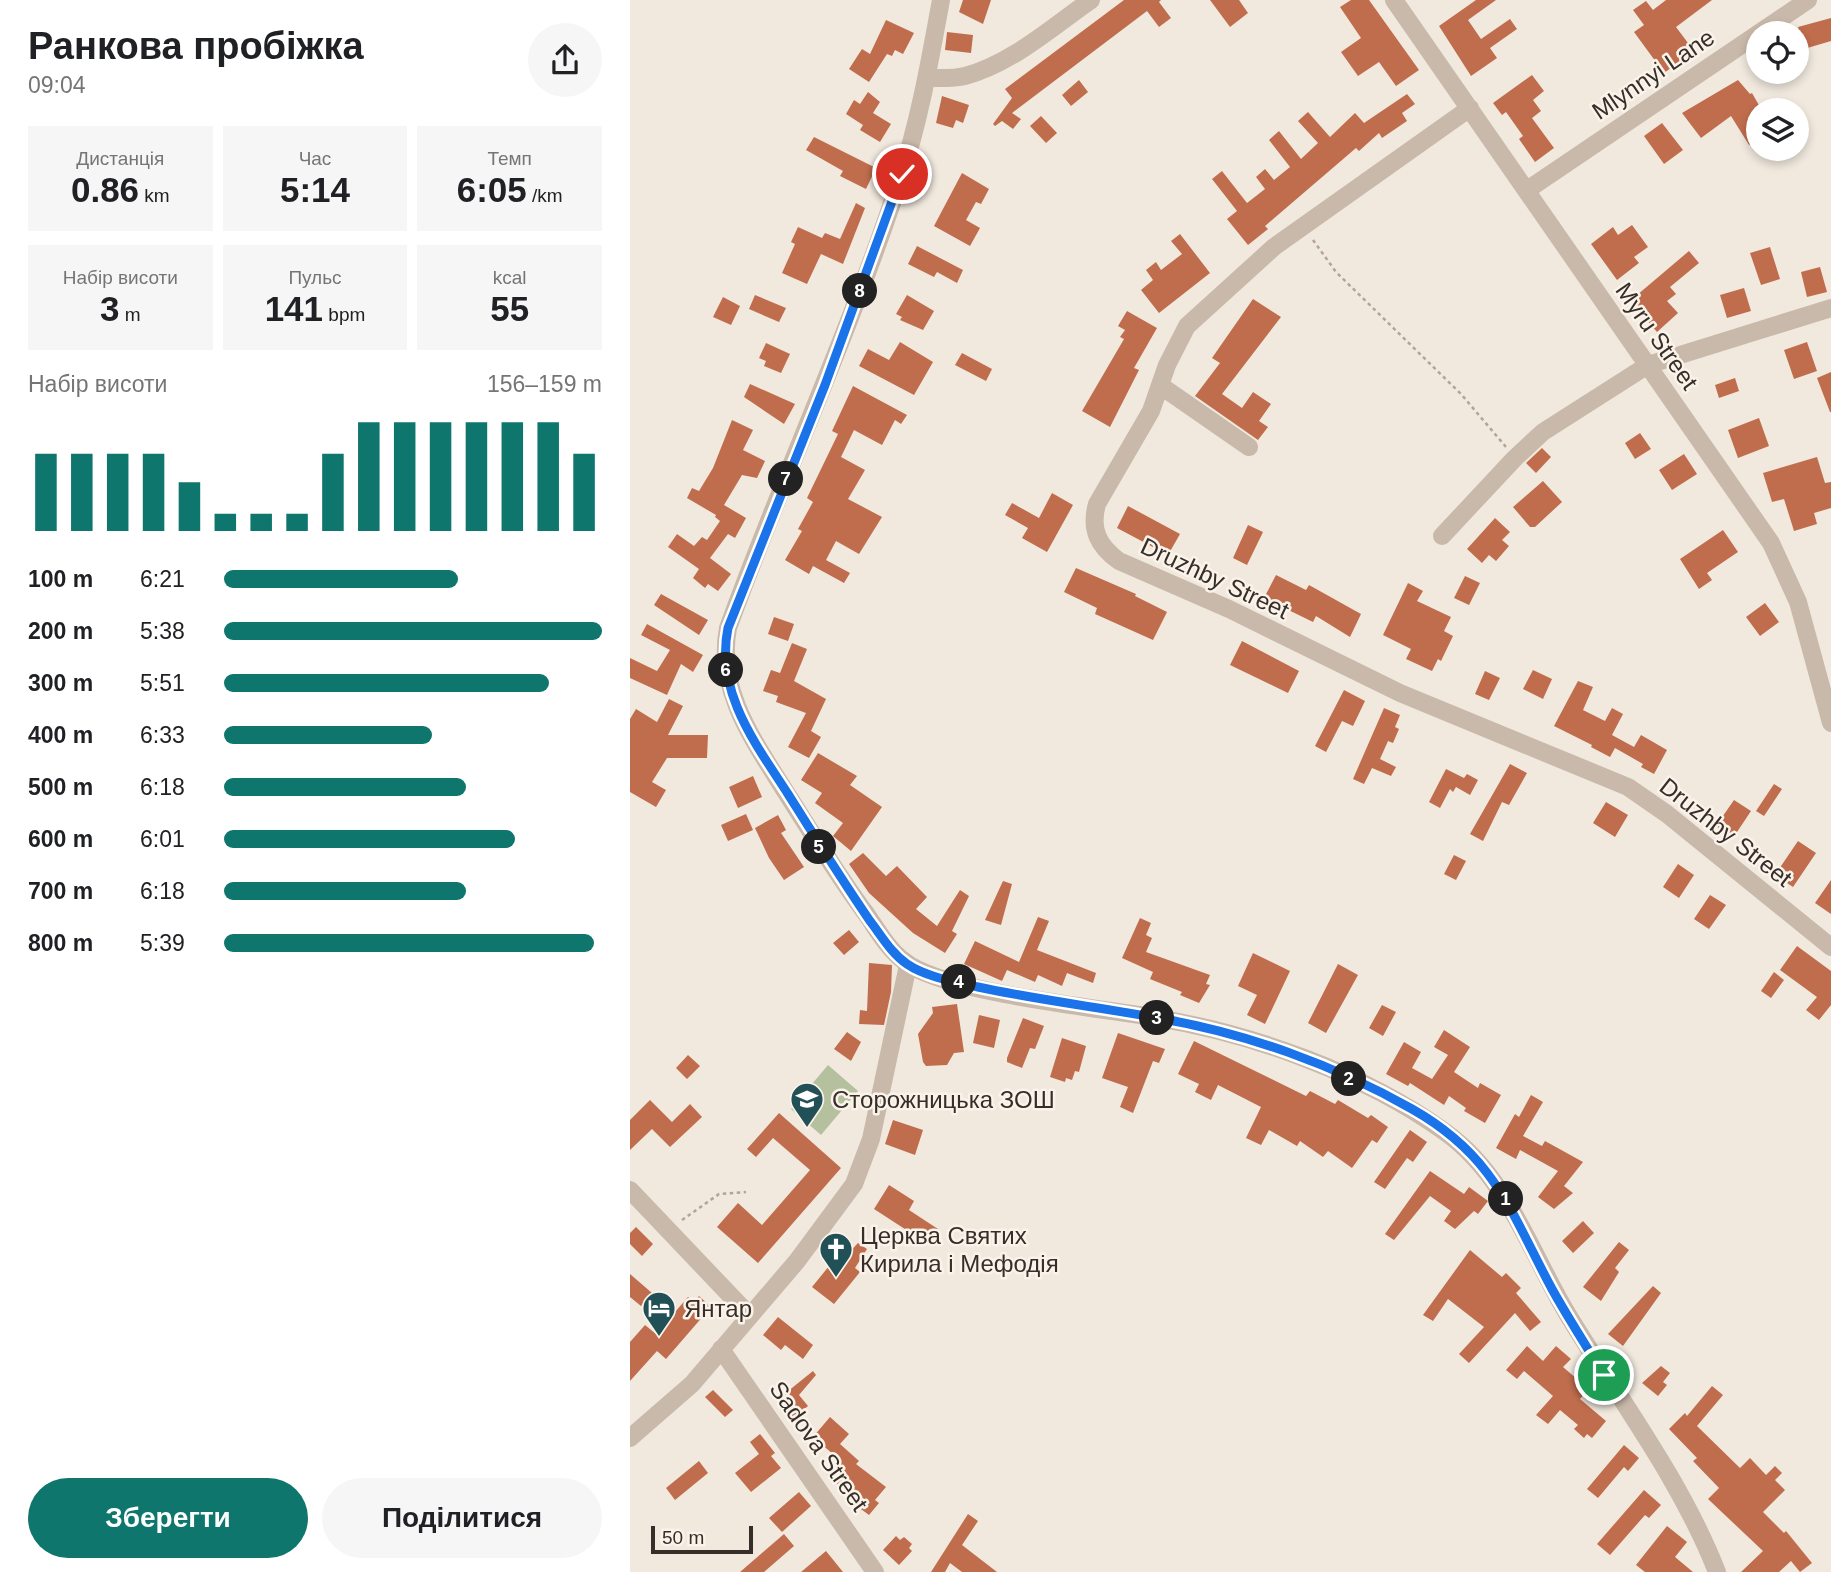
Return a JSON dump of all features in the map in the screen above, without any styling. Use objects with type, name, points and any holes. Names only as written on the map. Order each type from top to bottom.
[{"type":"street","points":[[941,0],[927,79],[902,174],[825,385],[750,569],[724,647],[726,672],[737,710],[821,851],[892,951],[908,965],[951,981],[998,991],[1229,1032],[1359,1083],[1413,1109],[1476,1156],[1502,1193],[1552,1289],[1671,1480],[1717,1572]]},
{"type":"street","points":[[927,79],[964,76],[989,66],[1028,44],[1091,0]]},
{"type":"street","name":"Myru Street","points":[[1394,0],[1770,543],[1798,602],[1831,723]]},
{"type":"street","name":"Mlynnyi Lane","points":[[1527,190],[1808,0]]},
{"type":"street","name":"Druzhby Street","points":[[1470,108],[1273,247],[1187,326],[1167,365],[1152,411],[1097,504],[1093,519],[1104,551],[1119,561],[1228,609],[1400,693],[1628,787],[1667,814],[1831,947]]},
{"type":"street","points":[[1442,536],[1515,457],[1543,432],[1648,365],[1831,308]]},
{"type":"street","points":[[1161,386],[1249,447]]},
{"type":"street","points":[[630,1438],[692,1384],[838,1209],[854,1184],[871,1139],[908,965]]},
{"type":"street","points":[[630,1190],[750,1316]]},
{"type":"street","name":"Sadova Street","points":[[721,1349],[875,1572]]},
{"type":"path","points":[[1304,227],[1336,272],[1461,394],[1515,457]]},
{"type":"path","points":[[669,1232],[694,1209],[719,1194],[746,1192]]},
{"type":"green space","points":[[828,1065],[858,1091],[821,1135],[791,1109]]},
{"type":"building","points":[[963,0],[991,0],[983,24],[959,12]]},
{"type":"building","points":[[1124,0],[1161,0],[1159,2],[1171,18],[1159,27],[1147,11],[1012,113],[1021,119],[1013,129],[1002,121],[995,126],[993,124],[1012,98],[1005,89]]},
{"type":"building","points":[[1210,0],[1239,0],[1248,13],[1230,27]]},
{"type":"building","points":[[1351,0],[1369,0],[1419,70],[1396,86],[1379,62],[1358,76],[1341,52],[1361,38],[1340,7]]},
{"type":"building","points":[[1476,0],[1496,0],[1468,20],[1481,39],[1510,19],[1517,29],[1490,48],[1497,58],[1471,76],[1439,26]]},
{"type":"building","points":[[1666,0],[1712,0],[1676,27],[1694,51],[1664,73],[1634,32],[1644,25],[1633,10],[1646,1],[1653,10]]},
{"type":"building","points":[[1831,18],[1831,41],[1809,48],[1809,24]]},
{"type":"building","points":[[886,20],[914,33],[903,54],[895,50],[892,56],[887,54],[869,82],[849,69],[862,49],[870,54]]},
{"type":"building","points":[[947,32],[973,35],[971,53],[945,50]]},
{"type":"building","points":[[1532,75],[1544,91],[1533,100],[1541,111],[1532,118],[1554,148],[1535,162],[1519,139],[1523,136],[1506,112],[1502,115],[1493,103]]},
{"type":"building","points":[[1079,80],[1088,92],[1071,106],[1062,95]]},
{"type":"building","points":[[1738,80],[1755,98],[1746,98],[1746,140],[1731,116],[1701,138],[1682,113]]},
{"type":"building","points":[[868,92],[880,102],[873,113],[891,124],[880,142],[860,130],[863,125],[846,114],[854,100],[860,104]]},
{"type":"building","points":[[1407,94],[1415,104],[1402,113],[1407,121],[1382,138],[1379,133],[1359,151],[1356,148],[1265,226],[1268,229],[1248,245],[1227,219],[1237,211],[1212,179],[1222,171],[1247,203],[1265,189],[1256,177],[1265,169],[1274,180],[1290,167],[1269,140],[1279,131],[1301,159],[1318,143],[1298,121],[1308,112],[1330,137],[1355,113],[1364,123]]},
{"type":"building","points":[[942,96],[969,105],[963,123],[956,120],[953,128],[936,123]]},
{"type":"building","points":[[1041,116],[1057,133],[1046,143],[1030,126]]},
{"type":"building","points":[[1662,123],[1683,150],[1664,164],[1644,136]]},
{"type":"building","points":[[814,137],[876,168],[866,189],[840,176],[843,171],[806,150]]},
{"type":"building","points":[[962,173],[989,189],[981,204],[976,202],[966,220],[980,228],[970,246],[934,226]]},
{"type":"building","points":[[856,203],[865,208],[843,264],[821,254],[807,284],[782,273],[795,244],[791,242],[798,227],[822,238],[825,233],[840,239]]},
{"type":"building","points":[[1632,225],[1648,247],[1634,257],[1639,263],[1617,280],[1591,244],[1613,227],[1618,235]]},
{"type":"building","points":[[1180,234],[1210,273],[1159,313],[1141,290],[1153,280],[1146,270],[1156,262],[1161,270],[1182,254],[1171,241]]},
{"type":"building","points":[[917,246],[963,270],[957,283],[937,272],[934,277],[908,264]]},
{"type":"building","points":[[1770,247],[1780,279],[1761,285],[1750,253]]},
{"type":"building","points":[[1689,251],[1699,263],[1670,287],[1676,294],[1667,301],[1678,313],[1657,332],[1630,301]]},
{"type":"building","points":[[1820,267],[1827,292],[1807,297],[1801,272]]},
{"type":"building","points":[[1744,288],[1751,311],[1727,318],[1720,295]]},
{"type":"building","points":[[755,295],[786,308],[779,322],[749,309]]},
{"type":"building","points":[[907,295],[934,311],[923,330],[900,320],[902,317],[896,314]]},
{"type":"building","points":[[723,297],[740,306],[731,325],[713,317]]},
{"type":"building","points":[[1253,299],[1281,317],[1222,394],[1242,408],[1253,392],[1271,404],[1259,421],[1268,427],[1258,440],[1195,396],[1220,363],[1212,358]]},
{"type":"building","points":[[1127,311],[1157,328],[1134,368],[1139,370],[1110,427],[1082,411],[1124,339],[1120,337],[1125,330],[1118,326]]},
{"type":"building","points":[[900,342],[933,362],[914,395],[859,366],[868,349],[889,360]]},
{"type":"building","points":[[1807,342],[1817,371],[1794,379],[1784,350]]},
{"type":"building","points":[[766,343],[790,354],[781,373],[764,366],[766,361],[759,358]]},
{"type":"building","points":[[962,353],[992,369],[986,381],[955,365]]},
{"type":"building","points":[[1831,372],[1831,412],[1830,412],[1817,378]]},
{"type":"building","points":[[1735,378],[1739,391],[1719,398],[1715,385]]},
{"type":"building","points":[[750,384],[795,404],[784,424],[744,397]]},
{"type":"building","points":[[853,386],[907,415],[901,424],[895,420],[882,445],[854,430],[841,457],[865,470],[848,499],[882,517],[859,554],[836,541],[826,560],[850,573],[844,583],[813,566],[809,574],[785,560],[802,531],[798,529],[813,502],[807,498],[838,434],[832,431]]},
{"type":"building","points":[[1759,418],[1769,446],[1738,458],[1728,430]]},
{"type":"building","points":[[732,420],[753,430],[743,450],[765,461],[757,478],[742,475],[724,505],[746,518],[735,538],[728,534],[710,558],[731,574],[718,591],[708,584],[705,588],[693,578],[699,569],[668,547],[677,534],[694,546],[702,537],[707,540],[720,521],[716,515],[687,498],[692,488],[699,491],[713,468]]},
{"type":"building","points":[[1640,433],[1651,449],[1635,459],[1625,443]]},
{"type":"building","points":[[1542,448],[1551,457],[1536,473],[1526,463]]},
{"type":"building","points":[[1684,454],[1697,474],[1672,490],[1659,470]]},
{"type":"building","points":[[1817,457],[1825,483],[1831,482],[1831,508],[1814,513],[1817,524],[1794,531],[1784,499],[1772,502],[1763,473]]},
{"type":"building","points":[[1543,481],[1562,502],[1535,527],[1530,527],[1513,507]]},
{"type":"building","points":[[1052,493],[1073,505],[1047,552],[1022,538],[1028,528],[1005,515],[1012,503],[1039,518]]},
{"type":"building","points":[[1128,506],[1180,534],[1168,555],[1117,528]]},
{"type":"building","points":[[1495,518],[1510,532],[1502,540],[1509,546],[1496,561],[1489,555],[1482,563],[1467,549]]},
{"type":"building","points":[[1248,525],[1263,532],[1247,565],[1233,558]]},
{"type":"building","points":[[1723,530],[1738,552],[1707,573],[1712,580],[1699,589],[1680,559]]},
{"type":"building","points":[[1076,568],[1136,594],[1135,596],[1167,612],[1153,640],[1095,614],[1097,608],[1064,592]]},
{"type":"building","points":[[1276,575],[1306,590],[1309,585],[1361,614],[1350,637],[1316,616],[1313,622],[1264,598]]},
{"type":"building","points":[[1465,576],[1480,583],[1469,605],[1454,598]]},
{"type":"building","points":[[1408,583],[1423,591],[1417,601],[1451,617],[1444,631],[1453,636],[1441,661],[1438,659],[1432,671],[1406,659],[1411,649],[1383,635]]},
{"type":"building","points":[[661,594],[708,620],[699,635],[654,605]]},
{"type":"building","points":[[1765,603],[1779,622],[1760,636],[1746,617]]},
{"type":"building","points":[[774,617],[794,624],[788,641],[768,634]]},
{"type":"building","points":[[647,624],[703,655],[693,672],[681,664],[667,695],[630,678],[630,658],[657,671],[670,650],[641,635]]},
{"type":"building","points":[[1242,641],[1299,671],[1288,693],[1230,665]]},
{"type":"building","points":[[792,643],[807,649],[794,681],[826,699],[811,731],[821,737],[809,758],[788,747],[806,713],[776,702],[778,696],[763,691],[771,670],[780,673]]},
{"type":"building","points":[[1533,670],[1552,679],[1543,699],[1523,689]]},
{"type":"building","points":[[1485,671],[1500,678],[1489,700],[1475,694]]},
{"type":"building","points":[[1578,681],[1593,687],[1583,710],[1605,721],[1612,708],[1623,714],[1612,735],[1634,747],[1641,735],[1667,750],[1654,774],[1641,767],[1643,764],[1615,748],[1610,757],[1554,726]]},
{"type":"building","points":[[1344,690],[1365,701],[1353,726],[1342,721],[1326,752],[1315,746]]},
{"type":"building","points":[[669,699],[683,706],[668,735],[708,735],[707,758],[667,758],[652,782],[666,790],[656,807],[630,792],[630,719],[636,709],[657,722]]},
{"type":"building","points":[[1384,708],[1400,715],[1395,727],[1399,729],[1393,743],[1388,741],[1380,759],[1396,767],[1391,776],[1372,768],[1364,784],[1353,779]]},
{"type":"building","points":[[818,753],[857,776],[850,785],[882,807],[851,851],[833,836],[843,823],[815,803],[822,793],[801,780]]},
{"type":"building","points":[[1510,764],[1527,773],[1509,805],[1502,802],[1483,841],[1470,834]]},
{"type":"building","points":[[1446,769],[1464,778],[1467,774],[1478,780],[1470,795],[1456,787],[1453,792],[1450,789],[1440,808],[1429,802]]},
{"type":"building","points":[[753,776],[762,797],[738,808],[729,787]]},
{"type":"building","points":[[1774,784],[1782,789],[1764,816],[1756,811]]},
{"type":"building","points":[[1734,800],[1751,811],[1733,838],[1716,826]]},
{"type":"building","points":[[1606,802],[1628,815],[1615,837],[1593,823]]},
{"type":"building","points":[[746,814],[753,830],[728,841],[721,825]]},
{"type":"building","points":[[778,815],[786,830],[781,833],[804,867],[784,880],[769,858],[755,828]]},
{"type":"building","points":[[1798,841],[1816,853],[1793,887],[1775,875]]},
{"type":"building","points":[[863,853],[886,876],[897,866],[927,897],[916,909],[937,926],[960,890],[969,896],[952,931],[957,934],[945,953],[913,933],[869,893],[849,864]]},
{"type":"building","points":[[1454,855],[1466,861],[1456,880],[1444,874]]},
{"type":"building","points":[[1678,864],[1694,875],[1679,898],[1663,887]]},
{"type":"building","points":[[1831,880],[1831,914],[1815,903]]},
{"type":"building","points":[[1003,881],[1012,884],[1001,925],[985,920]]},
{"type":"building","points":[[1710,895],[1726,905],[1709,929],[1694,919]]},
{"type":"building","points":[[1038,917],[1049,921],[1037,950],[1096,973],[1093,983],[1067,973],[1062,986],[1038,975],[1035,982],[1007,970],[1002,981],[964,964],[975,941],[1019,962]]},
{"type":"building","points":[[1140,918],[1151,923],[1146,935],[1152,938],[1146,952],[1210,975],[1206,984],[1210,985],[1199,1003],[1180,995],[1182,992],[1150,979],[1153,972],[1122,958]]},
{"type":"building","points":[[849,930],[859,942],[844,955],[833,943]]},
{"type":"building","points":[[1797,946],[1831,971],[1831,1005],[1819,1020],[1806,1010],[1817,997],[1780,970]]},
{"type":"building","points":[[1253,953],[1290,971],[1265,1024],[1247,1015],[1257,995],[1238,986]]},
{"type":"building","points":[[869,963],[892,965],[891,992],[884,1025],[859,1024],[860,1010],[867,1011]]},
{"type":"building","points":[[1338,964],[1358,975],[1326,1033],[1308,1023]]},
{"type":"building","points":[[1774,972],[1784,980],[1771,998],[1761,991]]},
{"type":"building","points":[[957,1004],[964,1052],[954,1053],[947,1065],[926,1066],[918,1034],[933,1013],[932,1007]]},
{"type":"building","points":[[1382,1005],[1396,1012],[1383,1036],[1369,1028]]},
{"type":"building","points":[[979,1015],[1000,1020],[994,1048],[973,1043]]},
{"type":"building","points":[[1023,1018],[1044,1026],[1035,1049],[1030,1048],[1022,1068],[1007,1062],[1007,1058]]},
{"type":"building","points":[[1444,1030],[1470,1047],[1454,1072],[1478,1088],[1480,1083],[1501,1095],[1485,1123],[1464,1111],[1466,1108],[1449,1096],[1444,1105],[1410,1083],[1408,1086],[1386,1074],[1404,1042],[1421,1052],[1412,1068],[1432,1079],[1448,1055],[1434,1047]]},
{"type":"building","points":[[847,1032],[861,1042],[851,1061],[834,1049]]},
{"type":"building","points":[[1118,1033],[1165,1049],[1159,1063],[1153,1061],[1133,1113],[1120,1107],[1128,1087],[1102,1078]]},
{"type":"building","points":[[1062,1038],[1086,1046],[1079,1072],[1075,1071],[1072,1080],[1066,1078],[1065,1082],[1050,1077]]},
{"type":"building","points":[[1194,1041],[1306,1096],[1310,1091],[1335,1104],[1338,1100],[1368,1118],[1371,1115],[1388,1127],[1377,1143],[1372,1140],[1352,1168],[1328,1151],[1323,1157],[1300,1141],[1297,1146],[1269,1130],[1261,1145],[1246,1138],[1261,1107],[1218,1085],[1211,1100],[1195,1092],[1199,1084],[1178,1074]]},
{"type":"building","points":[[688,1055],[700,1066],[687,1079],[676,1068]]},
{"type":"building","points":[[1531,1095],[1543,1102],[1523,1136],[1542,1146],[1545,1141],[1583,1162],[1564,1186],[1573,1193],[1554,1209],[1538,1197],[1558,1171],[1520,1150],[1516,1159],[1496,1148],[1515,1114],[1519,1117]]},
{"type":"building","points":[[650,1100],[672,1122],[690,1104],[702,1117],[670,1147],[652,1129],[630,1150],[630,1120]]},
{"type":"building","points":[[779,1113],[841,1168],[758,1263],[717,1227],[738,1203],[762,1225],[810,1170],[773,1138],[756,1157],[747,1149]]},
{"type":"building","points":[[893,1120],[923,1130],[915,1155],[885,1144]]},
{"type":"building","points":[[1410,1130],[1427,1142],[1413,1162],[1407,1158],[1385,1189],[1374,1182]]},
{"type":"building","points":[[1430,1171],[1464,1194],[1469,1187],[1488,1201],[1478,1214],[1474,1211],[1455,1229],[1444,1221],[1451,1211],[1430,1196],[1394,1240],[1385,1234]]},
{"type":"building","points":[[889,1185],[914,1201],[909,1210],[938,1229],[928,1244],[874,1209]]},
{"type":"building","points":[[1583,1221],[1594,1233],[1573,1253],[1562,1241]]},
{"type":"building","points":[[636,1227],[653,1244],[642,1256],[630,1244],[630,1233]]},
{"type":"building","points":[[1619,1242],[1629,1250],[1615,1268],[1619,1272],[1601,1301],[1583,1287]]},
{"type":"building","name":"Церква Святих Кирила і Мефодія","points":[[858,1243],[867,1249],[855,1268],[860,1272],[834,1304],[812,1287],[838,1255],[843,1259]]},
{"type":"building","points":[[1470,1250],[1502,1277],[1506,1273],[1521,1288],[1516,1293],[1541,1322],[1530,1331],[1515,1313],[1469,1363],[1459,1354],[1484,1327],[1448,1299],[1433,1321],[1423,1315]]},
{"type":"building","points":[[630,1274],[652,1293],[641,1306],[630,1297]]},
{"type":"building","points":[[1653,1286],[1661,1293],[1623,1346],[1608,1334]]},
{"type":"building","name":"Янтар","points":[[699,1296],[711,1307],[666,1359],[657,1351],[630,1381],[630,1342],[645,1325],[656,1334],[688,1297],[694,1302]]},
{"type":"building","points":[[778,1317],[813,1345],[803,1359],[785,1345],[781,1350],[763,1335]]},
{"type":"building","points":[[1527,1346],[1543,1361],[1556,1346],[1571,1359],[1563,1367],[1584,1385],[1581,1388],[1586,1392],[1580,1399],[1606,1421],[1592,1438],[1587,1434],[1584,1438],[1574,1429],[1578,1425],[1560,1410],[1548,1424],[1536,1415],[1553,1396],[1524,1371],[1517,1379],[1506,1370]]},
{"type":"building","points":[[1661,1366],[1670,1373],[1663,1382],[1667,1385],[1658,1396],[1642,1383]]},
{"type":"building","points":[[813,1371],[816,1375],[799,1395],[808,1406],[792,1419],[777,1400]]},
{"type":"building","points":[[1712,1386],[1723,1395],[1697,1426],[1740,1468],[1750,1458],[1766,1475],[1775,1466],[1782,1473],[1775,1480],[1785,1490],[1763,1512],[1784,1533],[1786,1531],[1812,1563],[1800,1572],[1791,1561],[1779,1572],[1741,1572],[1763,1551],[1708,1499],[1719,1488],[1693,1461],[1697,1458],[1669,1429],[1685,1413],[1687,1416]]},
{"type":"building","points":[[713,1390],[733,1410],[725,1417],[705,1397]]},
{"type":"building","points":[[830,1417],[849,1434],[840,1444],[859,1461],[856,1464],[886,1487],[875,1500],[879,1503],[869,1515],[850,1501],[853,1497],[827,1475],[840,1460],[813,1437]]},
{"type":"building","points":[[760,1434],[775,1453],[771,1456],[781,1468],[751,1492],[735,1473],[759,1454],[750,1442]]},
{"type":"building","points":[[1624,1445],[1639,1458],[1628,1471],[1624,1467],[1598,1498],[1587,1489]]},
{"type":"building","points":[[699,1461],[708,1473],[675,1500],[666,1488]]},
{"type":"building","points":[[1644,1490],[1661,1505],[1649,1518],[1645,1515],[1610,1555],[1597,1544]]},
{"type":"building","points":[[799,1492],[811,1506],[782,1532],[769,1518]]},
{"type":"building","points":[[968,1514],[978,1521],[962,1545],[997,1572],[962,1572],[950,1563],[945,1572],[931,1572]]},
{"type":"building","points":[[1667,1526],[1687,1542],[1675,1557],[1693,1572],[1645,1572],[1636,1565]]},
{"type":"building","points":[[784,1534],[794,1546],[764,1572],[740,1572]]},
{"type":"building","points":[[896,1536],[900,1540],[904,1537],[912,1544],[909,1548],[912,1551],[899,1565],[883,1550]]},
{"type":"building","points":[[826,1551],[843,1572],[801,1572]]},
{"type":"place","name":"Сторожницька ЗОШ","points":[[807,1129]]},
{"type":"place","name":"Церква Святих Кирила і Мефодія","points":[[836,1279]]},
{"type":"place","name":"Янтар","points":[[659,1338]]},
{"type":"route","points":[[902,174],[825,385],[728,628],[724,647],[726,672],[737,710],[761,752],[821,851],[892,951],[908,965],[951,981],[998,991],[1229,1032],[1359,1083],[1413,1109],[1448,1133],[1476,1156],[1502,1193],[1552,1289],[1604,1375]]}]
